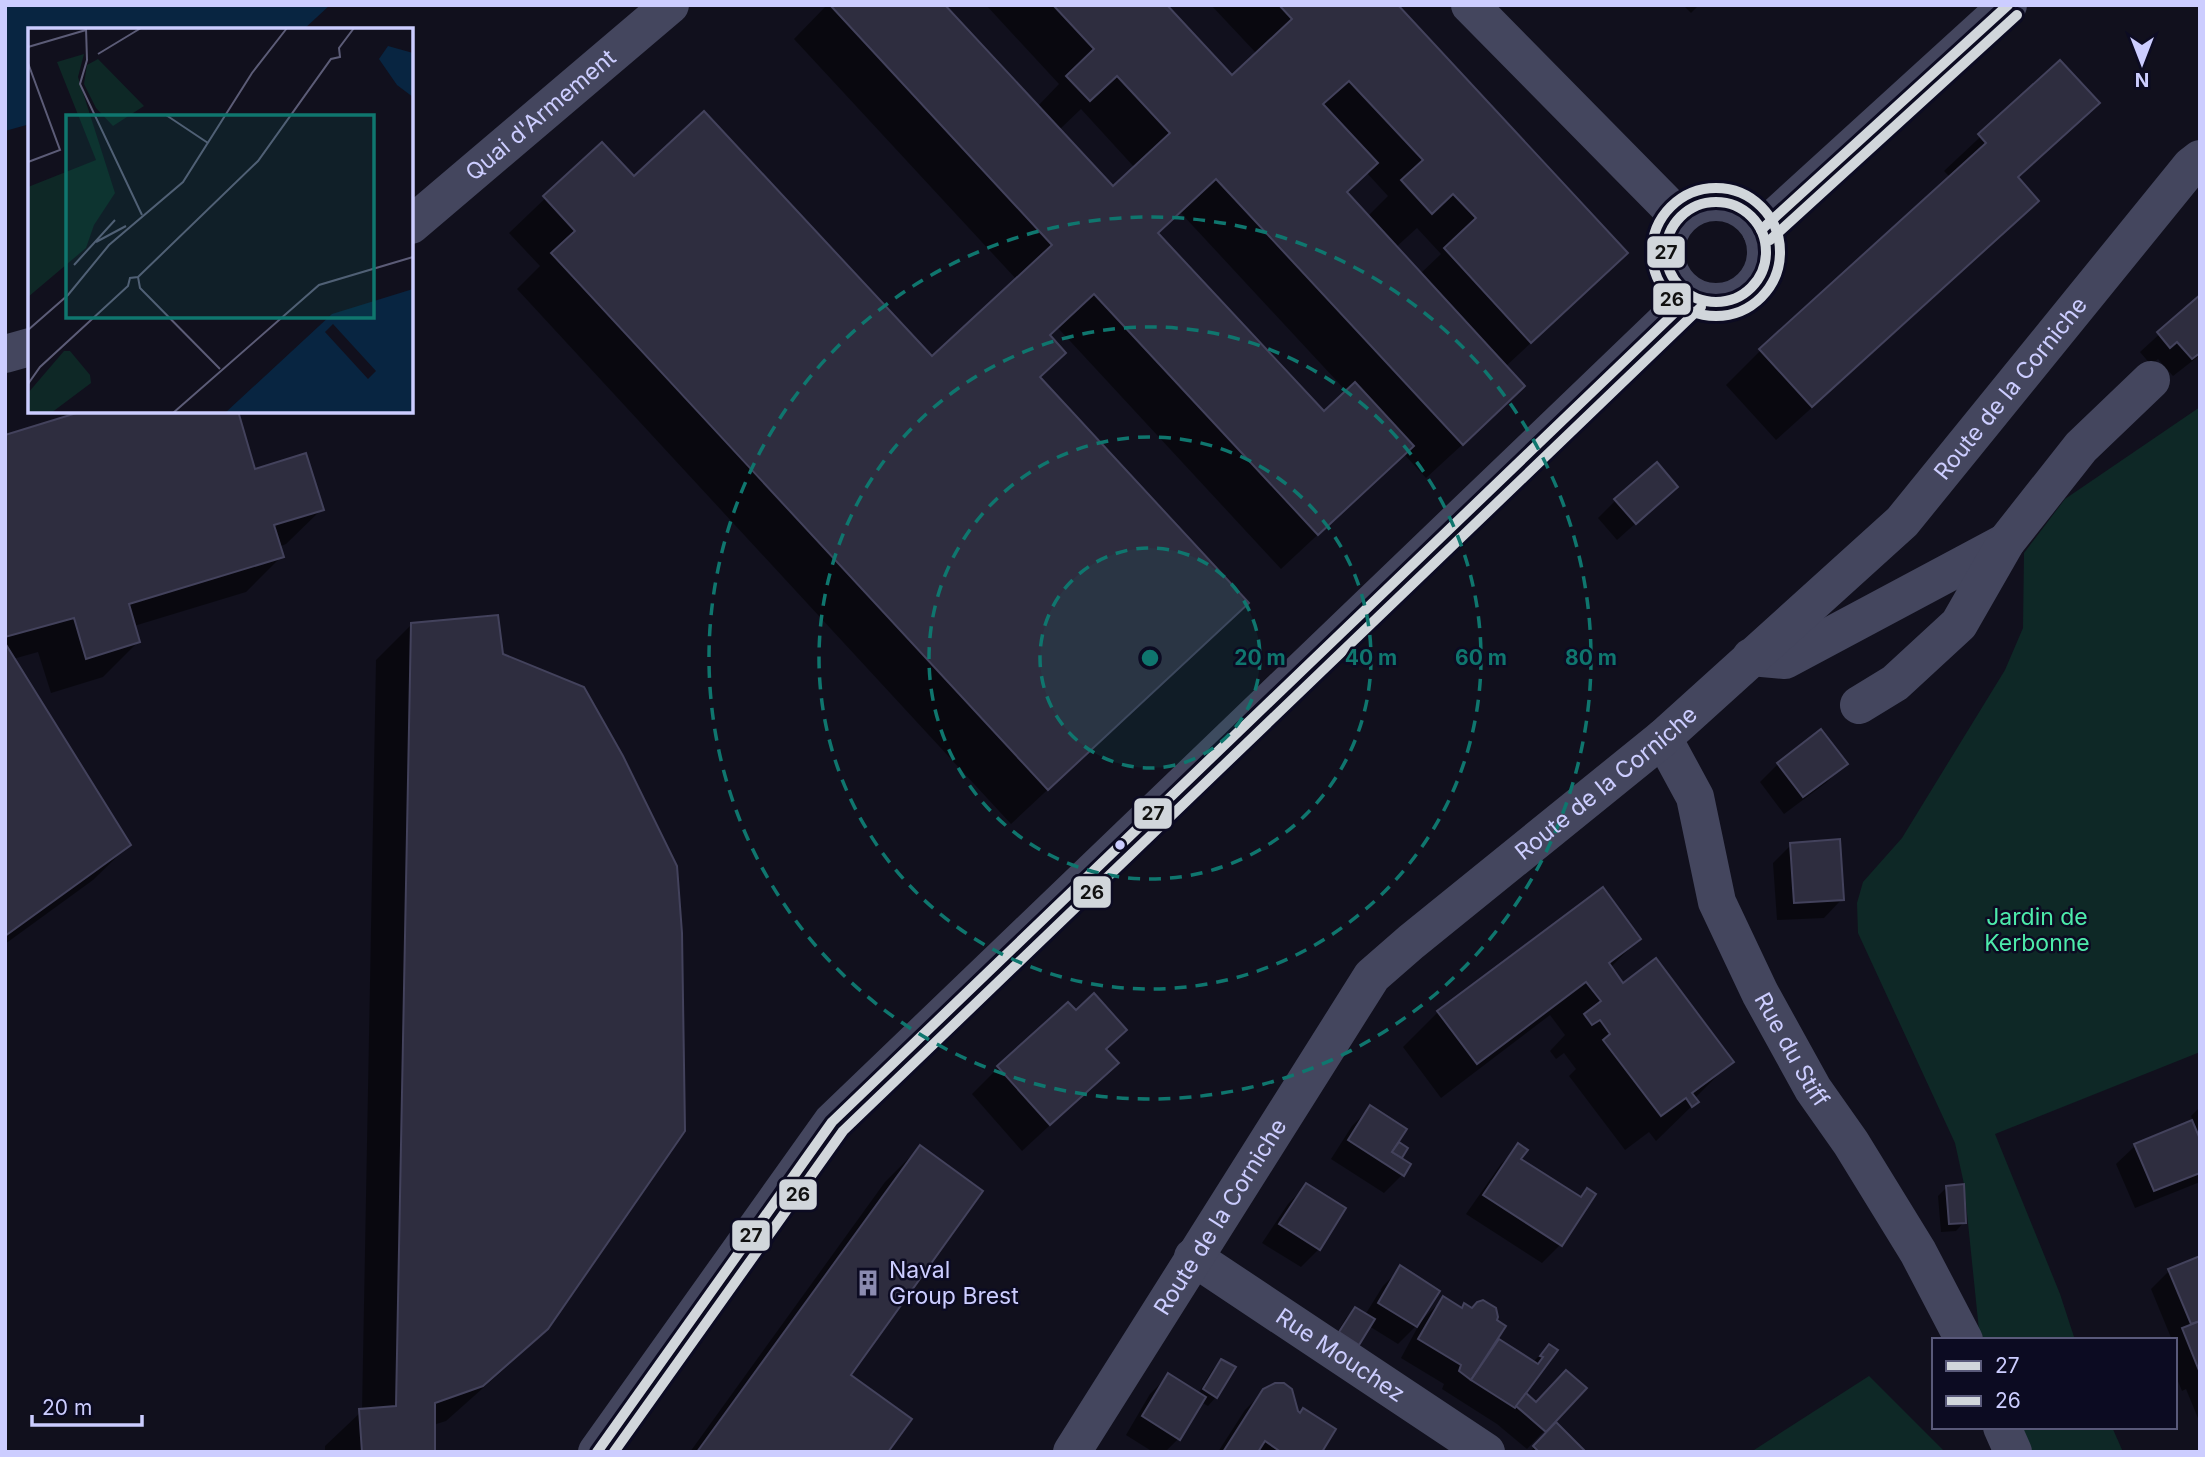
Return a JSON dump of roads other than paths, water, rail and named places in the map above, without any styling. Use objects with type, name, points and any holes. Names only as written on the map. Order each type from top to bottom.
[{"type":"street","name":"Quai d'Armement","points":[[413,223],[670,5]]},
{"type":"street","points":[[1470,5],[1679,217]]},
{"type":"street","points":[[1761,230],[2008,5]]},
{"type":"street","name":"Route de la Corniche","points":[[1072,1452],[1372,976],[1663,738],[1902,523],[2191,166],[2200,159]]},
{"type":"street","points":[[1719,202],[1737,206],[1751,216],[1761,230],[1766,242],[1766,260],[1760,277],[1749,291],[1726,302],[1707,302],[1691,297],[1675,283],[1667,267],[1665,249],[1669,232],[1685,211],[1702,204],[1719,202]]},
{"type":"street","points":[[597,1452],[832,1122],[1691,297]]},
{"type":"street","points":[[5,354],[28,348]]},
{"type":"street","points":[[1859,705],[1895,683],[1959,624],[2007,542],[2081,447],[2151,380]]},
{"type":"street","points":[[1751,657],[1785,660],[2007,542]]},
{"type":"street","name":"Rue du Stiff","points":[[1663,738],[1695,797],[1717,902],[1760,993],[1812,1089],[1851,1143],[1918,1252],[1963,1338]]},
{"type":"street","name":"Rue Mouchez","points":[[1193,1257],[1486,1452]]},
{"type":"street","points":[[2003,1429],[2012,1452]]},
{"type":"water","points":[[5,5],[330,5],[305,28],[28,28],[28,125],[5,131]]},
{"type":"place","name":"Naval Group Brest","points":[[868,1283]]},
{"type":"park label","name":"Jardin de Kerbonne","points":[[2037,930]]}]
